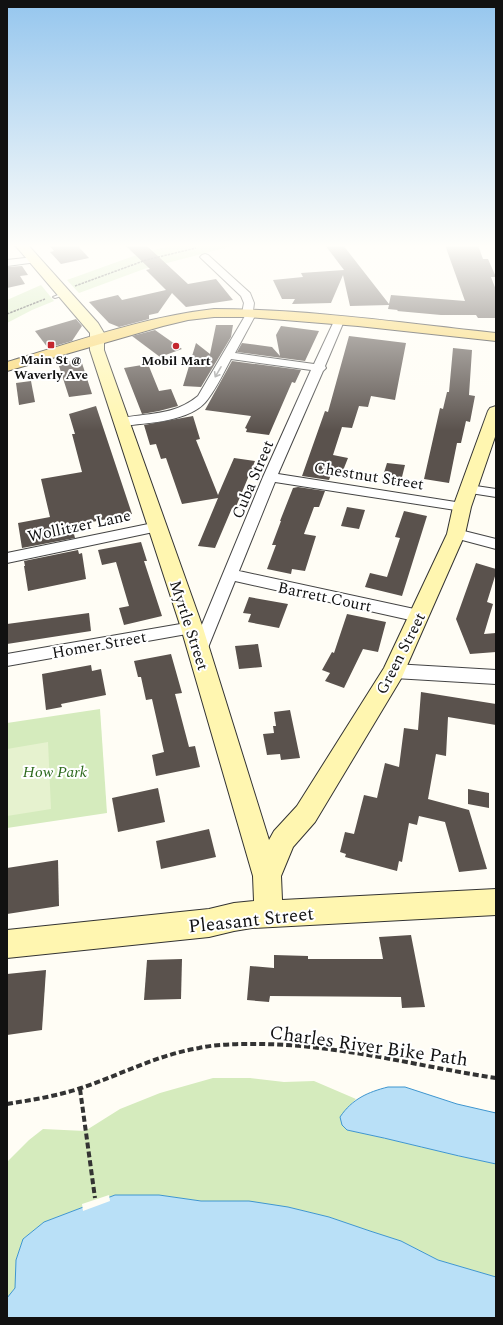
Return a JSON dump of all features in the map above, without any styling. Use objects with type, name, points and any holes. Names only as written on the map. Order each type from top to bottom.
[{"type":"main road","points":[[7,367],[155,324],[188,316],[222,313],[339,321],[496,338]]},
{"type":"street","name":"Myrtle Street","points":[[76,307],[95,328],[97,333],[98,351],[192,628],[267,876],[269,914]]},
{"type":"street","points":[[122,422],[170,415],[185,411],[195,406],[203,398],[228,355],[249,314],[249,307]]},
{"type":"street","name":"Cuba Street","points":[[199,651],[270,477],[320,368],[339,321]]},
{"type":"street","points":[[228,355],[320,368]]},
{"type":"street","name":"Green Street","points":[[267,876],[283,839],[306,814],[394,671],[456,534],[466,498],[496,411]]},
{"type":"street","name":"Chestnut Street","points":[[270,477],[466,498],[496,493]]},
{"type":"street","name":"Wollitzer Lane","points":[[7,558],[158,527]]},
{"type":"street","points":[[456,534],[496,544]]},
{"type":"street","name":"Barrett Court","points":[[231,575],[419,616]]},
{"type":"street","name":"Homer Street","points":[[7,660],[192,628]]},
{"type":"street","points":[[394,671],[496,676]]},
{"type":"street","name":"Pleasant Street","points":[[7,944],[209,923],[234,917],[496,902]]},
{"type":"path","points":[[7,314],[24,307]]},
{"type":"path","name":"Charles River Bike Path","points":[[7,1104],[38,1100],[80,1089],[166,1056],[193,1048],[262,1043],[297,1045],[346,1052],[496,1078]]},
{"type":"path","points":[[80,1089],[95,1198]]},
{"type":"green space","points":[[7,307],[40,307],[32,310],[7,323]]},
{"type":"green space","name":"How Park","points":[[100,709],[107,813],[7,828],[7,723]]},
{"type":"green space","points":[[48,742],[51,809],[7,816],[7,749]]},
{"type":"green space","points":[[213,1078],[250,1078],[284,1082],[314,1081],[356,1099],[345,1110],[347,1130],[496,1164],[496,1277],[438,1260],[401,1241],[329,1217],[288,1207],[201,1201],[159,1195],[115,1195],[44,1222],[23,1239],[16,1260],[15,1288],[7,1298],[7,1162],[29,1140],[43,1129],[85,1131],[120,1109],[160,1093]]},
{"type":"water","points":[[388,1087],[405,1087],[457,1104],[496,1113],[496,1164],[347,1130],[342,1125],[340,1117],[350,1105],[367,1094]]},
{"type":"water","points":[[115,1195],[159,1195],[201,1201],[249,1201],[288,1207],[329,1217],[401,1241],[438,1260],[496,1277],[496,1318],[7,1318],[7,1298],[15,1288],[16,1260],[23,1239],[44,1222]]},
{"type":"pier","points":[[109,1195],[110,1201],[83,1211],[82,1204]]},
{"type":"building","points":[[94,307],[162,307],[158,313],[149,315],[149,319],[119,327],[109,323]]},
{"type":"building","points":[[389,307],[496,307],[496,318],[478,318],[476,315],[441,315],[388,309]]},
{"type":"building","points":[[76,319],[82,326],[72,341],[48,348],[35,331]]},
{"type":"building","points":[[216,325],[233,325],[231,337],[201,387],[183,386],[196,343],[210,354]]},
{"type":"building","points":[[281,326],[319,331],[305,361],[237,352],[242,343],[272,347],[280,356],[276,335]]},
{"type":"building","points":[[155,330],[182,349],[160,357],[132,336]]},
{"type":"building","points":[[349,336],[406,343],[395,400],[371,396],[368,407],[359,406],[352,428],[342,427],[333,455],[348,458],[342,473],[332,471],[329,480],[302,476],[325,411],[328,412]]},
{"type":"building","points":[[453,348],[472,350],[469,395],[475,396],[470,422],[466,421],[461,443],[457,443],[449,483],[424,479],[440,408],[443,409],[447,392],[449,392]]},
{"type":"building","points":[[81,360],[92,394],[69,397],[59,366],[62,365],[60,363]]},
{"type":"building","points":[[232,361],[301,370],[295,383],[292,382],[269,435],[246,432],[247,429],[245,428],[251,416],[205,410]]},
{"type":"building","points":[[148,364],[159,391],[171,389],[178,406],[142,414],[124,368]]},
{"type":"building","points":[[31,381],[35,402],[19,405],[16,383]]},
{"type":"building","points":[[96,406],[132,514],[72,526],[75,538],[22,548],[18,523],[50,517],[41,479],[82,472],[72,434],[75,434],[69,414]]},
{"type":"building","points":[[193,416],[200,439],[196,440],[218,495],[234,458],[255,461],[235,509],[232,508],[215,548],[198,546],[218,498],[182,504],[166,458],[161,459],[156,444],[150,445],[144,425]]},
{"type":"building","points":[[387,463],[405,465],[400,485],[381,482]]},
{"type":"building","points":[[298,487],[325,491],[319,507],[314,507],[304,534],[316,536],[305,571],[292,569],[291,574],[267,569],[276,545],[272,545],[280,521],[293,488]]},
{"type":"building","points":[[347,507],[365,510],[359,529],[341,526]]},
{"type":"building","points":[[404,511],[427,516],[402,596],[365,587],[370,573],[387,577],[400,538],[395,537]]},
{"type":"building","points":[[141,542],[147,561],[144,561],[162,616],[124,625],[119,608],[129,606],[116,562],[102,565],[98,550]]},
{"type":"building","points":[[78,550],[79,554],[82,553],[86,579],[28,591],[24,561]]},
{"type":"building","points":[[476,563],[496,569],[487,602],[493,604],[484,634],[496,633],[496,652],[470,654],[456,619]]},
{"type":"building","points":[[249,597],[288,604],[279,628],[248,622],[251,614],[243,613]]},
{"type":"building","points":[[89,613],[91,631],[7,644],[7,624]]},
{"type":"building","points":[[347,614],[386,622],[378,652],[363,649],[344,688],[325,681],[330,673],[322,670],[332,652],[334,653]]},
{"type":"building","points":[[258,644],[262,667],[239,669],[235,646]]},
{"type":"building","points":[[171,654],[182,693],[175,694],[189,747],[195,746],[200,767],[156,776],[152,755],[164,752],[152,699],[146,700],[141,677],[138,677],[134,661]]},
{"type":"building","points":[[91,665],[92,671],[101,669],[106,695],[61,704],[62,707],[46,710],[42,674]]},
{"type":"building","points":[[421,692],[496,704],[496,725],[448,717],[446,756],[436,754],[428,799],[469,810],[487,869],[459,872],[445,822],[419,816],[417,825],[409,823],[402,862],[399,861],[397,871],[345,857],[346,854],[340,852],[345,832],[354,834],[364,795],[377,798],[385,763],[399,767],[404,728],[418,730]]},
{"type":"building","points":[[290,710],[300,758],[281,760],[280,754],[267,755],[263,734],[274,733],[273,726],[276,726],[274,712]]},
{"type":"building","points":[[158,788],[165,822],[118,832],[112,798]]},
{"type":"building","points":[[468,789],[489,793],[489,808],[468,804]]},
{"type":"building","points":[[209,829],[216,857],[161,869],[156,841]]},
{"type":"building","points":[[58,860],[59,906],[7,914],[7,868]]},
{"type":"building","points":[[411,935],[425,1007],[402,1008],[401,997],[270,996],[269,1002],[247,1000],[250,966],[274,968],[274,955],[308,956],[308,959],[383,959],[379,937]]},
{"type":"building","points":[[182,959],[181,999],[144,1000],[147,960]]},
{"type":"building","points":[[46,970],[42,1030],[7,1035],[7,974]]},
{"type":"place","name":"Main St @ Waverly Ave","points":[[51,345]]},
{"type":"place","name":"Mobil Mart","points":[[176,346]]}]
